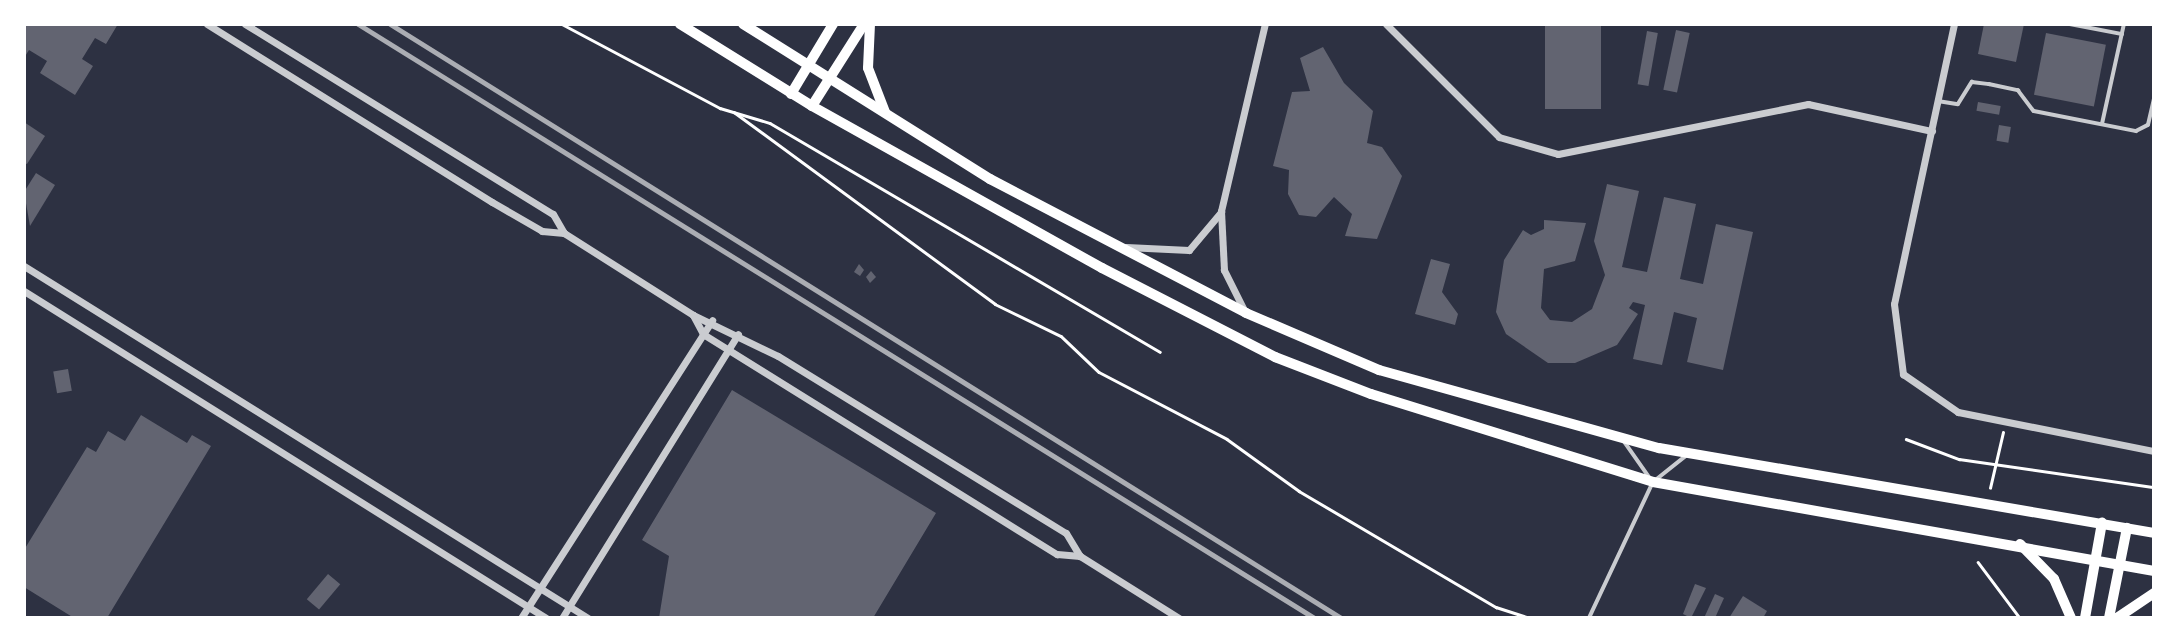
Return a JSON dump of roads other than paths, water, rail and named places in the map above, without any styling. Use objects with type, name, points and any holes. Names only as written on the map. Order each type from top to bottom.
[{"type":"main road","points":[[680,24],[812,107],[1275,357],[1493,436],[1653,482],[2019,543],[2154,571]]},
{"type":"main road","points":[[743,24],[886,113],[1114,245],[1247,313],[1379,370],[1624,440],[1688,454],[2154,533]]},
{"type":"main road","points":[[791,94],[833,24]]},
{"type":"main road","points":[[812,107],[864,24]]},
{"type":"main road","points":[[870,24],[867,68],[886,113]]},
{"type":"main road","points":[[2085,618],[2102,523]]},
{"type":"main road","points":[[2109,618],[2127,528]]},
{"type":"main road","points":[[2019,543],[2054,579],[2071,618]]},
{"type":"main road","points":[[2117,618],[2154,593]]},
{"type":"street","points":[[207,24],[492,202],[542,231],[564,233],[693,315],[712,320],[738,334],[1066,533],[1080,555],[1179,618]]},
{"type":"street","points":[[245,24],[553,214],[564,233]]},
{"type":"street","points":[[1247,313],[1224,270],[1222,211],[1265,24]]},
{"type":"street","points":[[1386,24],[1494,132],[1512,144],[1558,154],[1808,104],[1932,131]]},
{"type":"street","points":[[1954,24],[1894,304],[1903,373],[1930,399],[2006,422],[2154,451]]},
{"type":"street","points":[[1114,245],[1189,250],[1222,211]]},
{"type":"street","points":[[24,266],[542,586],[588,618]]},
{"type":"street","points":[[24,291],[530,604],[546,618]]},
{"type":"street","points":[[693,315],[703,334],[1057,554],[1080,555]]},
{"type":"street","points":[[521,618],[712,320]]},
{"type":"street","points":[[562,618],[738,334]]},
{"type":"lane","points":[[2070,24],[2122,34]]},
{"type":"lane","points":[[2102,124],[2124,24]]},
{"type":"lane","points":[[1938,101],[1958,104],[1972,82],[1989,84],[2018,90],[2034,111],[2144,130],[2154,98]]},
{"type":"lane","points":[[1624,440],[1653,482]]},
{"type":"lane","points":[[1589,618],[1653,482],[1688,454]]},
{"type":"railway","points":[[358,24],[1314,618]]},
{"type":"railway","points":[[390,24],[1341,618]]}]
